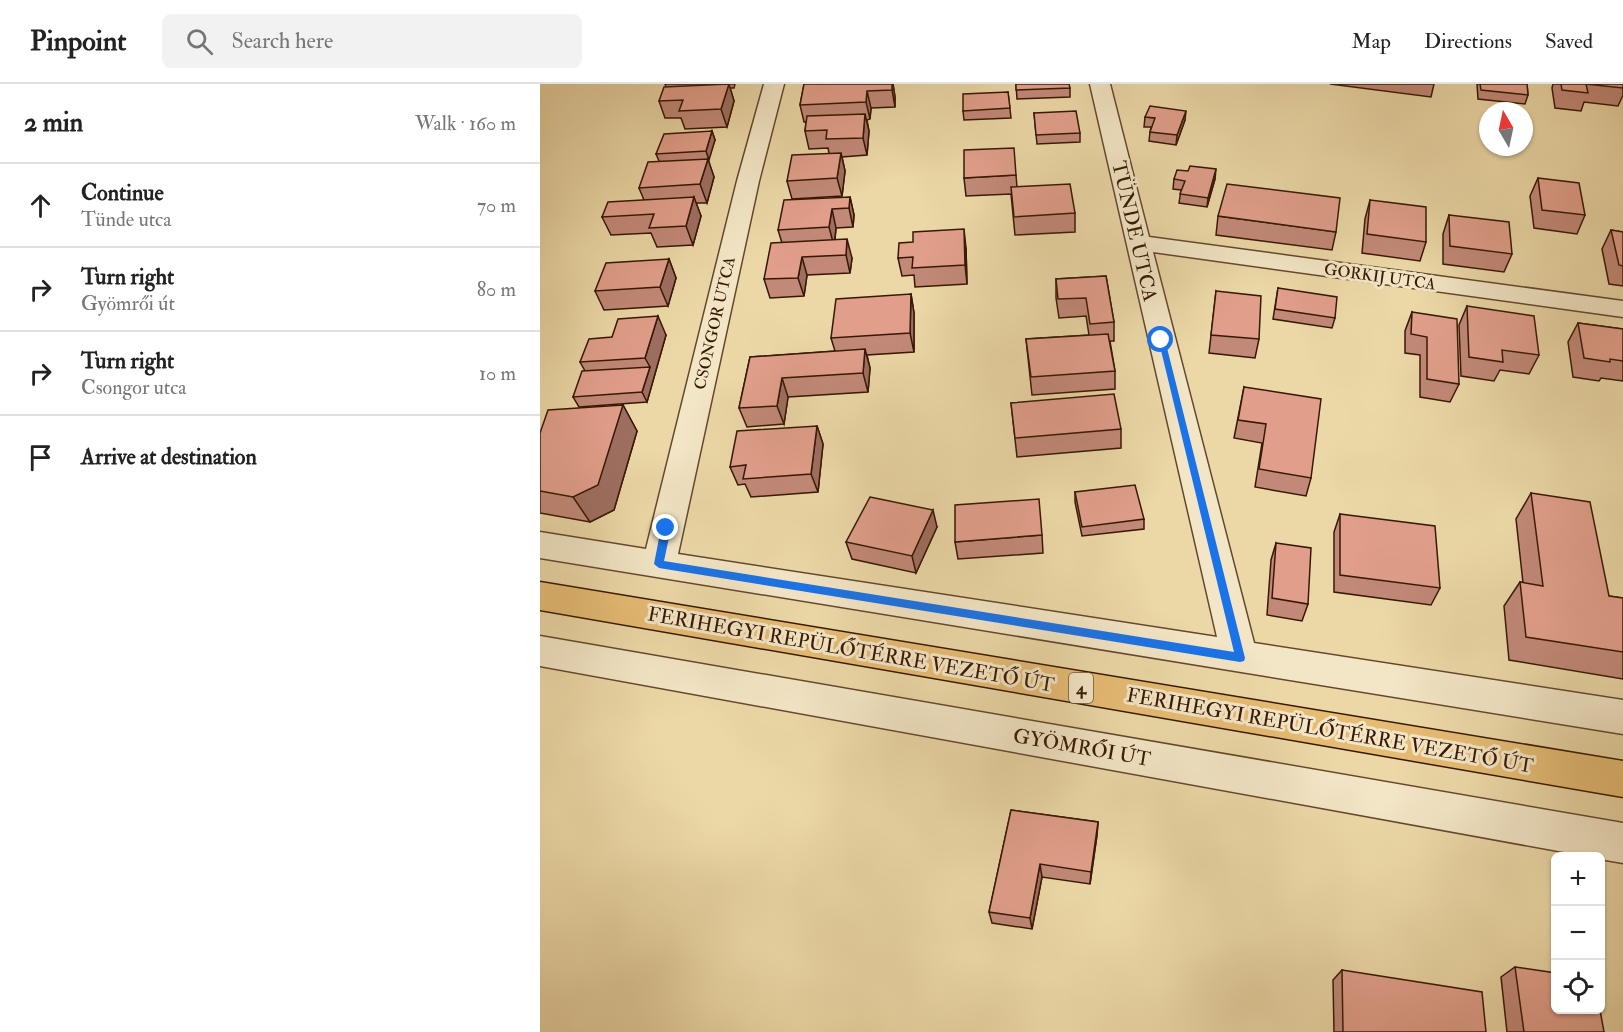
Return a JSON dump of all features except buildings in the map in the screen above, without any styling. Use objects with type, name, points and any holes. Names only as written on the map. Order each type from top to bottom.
[{"type":"main road","name":"FERIHEGYI REPÜLŐTÉRRE VEZETŐ ÚT","points":[[540,596],[1623,779]]},
{"type":"street","name":"CSONGOR UTCA","points":[[659,564],[748,181],[774,84]]},
{"type":"street","name":"TÜNDE UTCA","points":[[1100,84],[1240,658]]},
{"type":"street","name":"GORKIJ UTCA","points":[[1137,243],[1623,309]]},
{"type":"street","points":[[540,545],[1240,658],[1623,717]]},
{"type":"street","name":"GYÖMRŐI ÚT","points":[[540,651],[1623,843]]},
{"type":"route","points":[[666,528],[659,564],[1240,658],[1161,340]]}]
